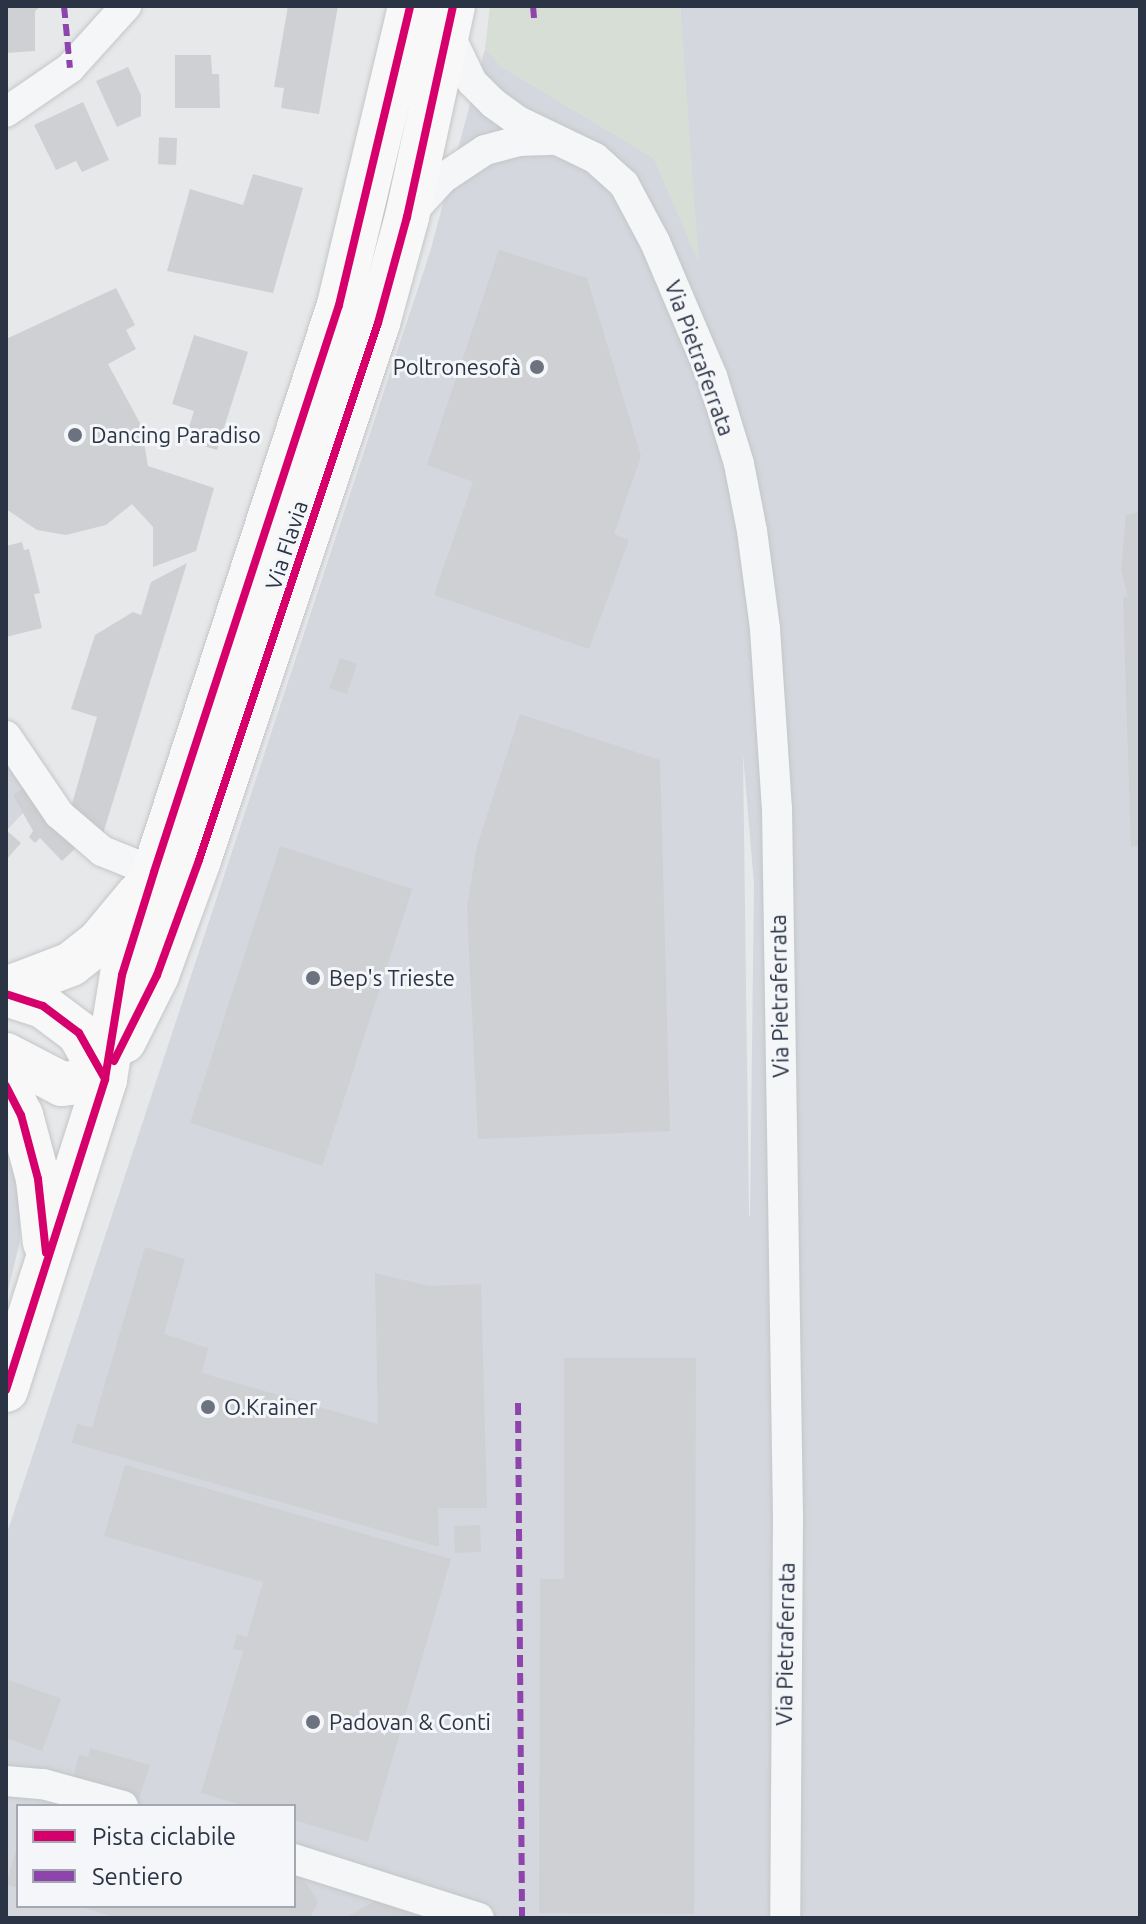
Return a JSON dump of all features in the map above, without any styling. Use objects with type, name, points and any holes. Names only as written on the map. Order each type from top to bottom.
[{"type":"main road","name":"Via Flavia","points":[[6,1390],[105,1079],[122,975],[339,305],[368,201],[410,6]]},
{"type":"main road","name":"Via Flavia","points":[[105,1079],[157,975],[204,845],[368,352],[407,217],[451,19]]},
{"type":"main road","points":[[6,991],[71,964],[99,942],[154,872]]},
{"type":"main road","points":[[6,991],[43,1006],[79,1033],[105,1079],[62,1084],[6,1055]]},
{"type":"main road","points":[[6,1086],[21,1115],[38,1179],[47,1261]]},
{"type":"street","points":[[6,112],[70,68],[126,6]]},
{"type":"street","name":"Via Pietraferrata","points":[[451,19],[472,82],[493,103],[555,140],[595,158],[624,184],[678,293],[712,376],[739,464],[765,629],[777,808],[788,1519],[785,1918]]},
{"type":"street","name":"Via Pietraferrata","points":[[407,217],[443,178],[485,150],[518,141],[555,140]]},
{"type":"street","points":[[6,736],[59,814],[102,851],[154,872]]},
{"type":"street","points":[[6,1781],[43,1784],[116,1804]]},
{"type":"street","points":[[296,1860],[479,1918]]},
{"type":"shaded area","points":[[490,6],[680,6],[699,263],[654,158],[502,67],[485,49]]},
{"type":"shaded area","points":[[680,6],[1140,6],[1140,1918],[6,1918],[6,1536],[430,252],[485,49],[502,67],[654,158],[698,260]],"holes":[[[743,754],[754,884],[750,1216],[749,1216]]]},
{"type":"shaded area","points":[[6,762],[27,784],[13,795],[24,812],[6,831]]},
{"type":"shaded area","points":[[6,1139],[19,1191],[20,1241],[6,1299]]},
{"type":"building","points":[[6,6],[41,6],[35,11],[35,51],[6,53]]},
{"type":"building","points":[[288,6],[338,6],[319,114],[281,108],[284,88],[274,87]]},
{"type":"building","points":[[175,55],[211,55],[212,74],[219,74],[220,108],[175,108]]},
{"type":"building","points":[[128,67],[141,95],[141,116],[117,127],[96,81]]},
{"type":"building","points":[[83,102],[109,160],[82,172],[76,161],[56,170],[34,125]]},
{"type":"building","points":[[159,137],[177,138],[176,165],[158,164]]},
{"type":"building","points":[[253,174],[303,188],[273,293],[167,271],[190,189],[243,205]]},
{"type":"building","name":"Poltronesofà","points":[[499,250],[587,278],[641,456],[614,534],[629,540],[589,649],[434,595],[473,482],[427,465]]},
{"type":"building","name":"Dancing Paradiso","points":[[116,288],[135,325],[126,330],[136,349],[108,364],[141,425],[148,466],[214,488],[196,551],[153,567],[153,527],[132,504],[106,525],[66,535],[37,530],[6,509],[6,339]]},
{"type":"building","points":[[194,335],[248,352],[217,450],[185,440],[194,411],[172,404]]},
{"type":"building","points":[[1140,512],[1140,846],[1131,847],[1123,598],[1128,596],[1121,571],[1126,515]]},
{"type":"building","points":[[22,542],[24,550],[29,549],[40,593],[34,594],[42,628],[6,637],[6,546]]},
{"type":"building","points":[[187,563],[101,840],[70,811],[97,717],[71,709],[95,635],[133,612],[141,615],[151,582]]},
{"type":"building","points":[[340,658],[357,664],[347,694],[330,688]]},
{"type":"building","points":[[520,714],[660,760],[670,1131],[478,1139],[467,907],[477,846]]},
{"type":"building","points":[[27,784],[78,846],[62,861],[40,838],[35,843],[29,837],[33,831],[13,795]]},
{"type":"building","points":[[6,830],[21,843],[6,860]]},
{"type":"building","name":"Bep's Trieste","points":[[280,846],[412,889],[322,1166],[190,1123]]},
{"type":"building","name":"O.Krainer","points":[[145,1247],[185,1259],[164,1334],[208,1348],[202,1373],[378,1424],[375,1273],[429,1286],[481,1284],[487,1508],[438,1508],[439,1547],[72,1443],[77,1424],[92,1428]]},
{"type":"building","points":[[564,1358],[696,1358],[694,1914],[539,1913],[540,1579],[564,1579]]},
{"type":"building","name":"Padovan & Conti","points":[[125,1465],[451,1559],[368,1842],[296,1821],[296,1804],[238,1804],[201,1793],[243,1651],[233,1649],[237,1634],[247,1637],[263,1582],[104,1536]]},
{"type":"building","points":[[480,1525],[481,1552],[455,1553],[454,1526]]},
{"type":"building","points":[[6,1679],[61,1699],[42,1751],[6,1738]]},
{"type":"building","points":[[90,1748],[150,1765],[138,1802],[72,1782],[79,1755],[88,1757]]},
{"type":"building","points":[[16,1850],[16,1887],[6,1884]]},
{"type":"building","points":[[296,1874],[302,1876],[318,1902],[310,1918],[118,1918],[84,1908],[296,1908]]},
{"type":"building","points":[[375,1901],[428,1917],[345,1918]]},
{"type":"marked path","points":[[64,6],[70,68]]},
{"type":"marked path","points":[[533,6],[534,18]]},
{"type":"marked path","points":[[518,1403],[522,1918]]},
{"type":"cycle path","points":[[6,1390],[105,1079],[122,975],[339,305],[410,6]]},
{"type":"cycle path","points":[[114,1061],[157,975],[199,860],[378,323],[407,217],[453,6]]},
{"type":"cycle path","points":[[6,994],[43,1006],[79,1033],[105,1079]]},
{"type":"cycle path","points":[[6,1086],[21,1115],[38,1179],[46,1253]]},
{"type":"place","name":"Poltronesofà","points":[[537,367]]},
{"type":"place","name":"Dancing Paradiso","points":[[75,435]]},
{"type":"place","name":"Bep's Trieste","points":[[313,978]]},
{"type":"place","name":"O.Krainer","points":[[208,1407]]},
{"type":"place","name":"Padovan & Conti","points":[[313,1722]]}]
